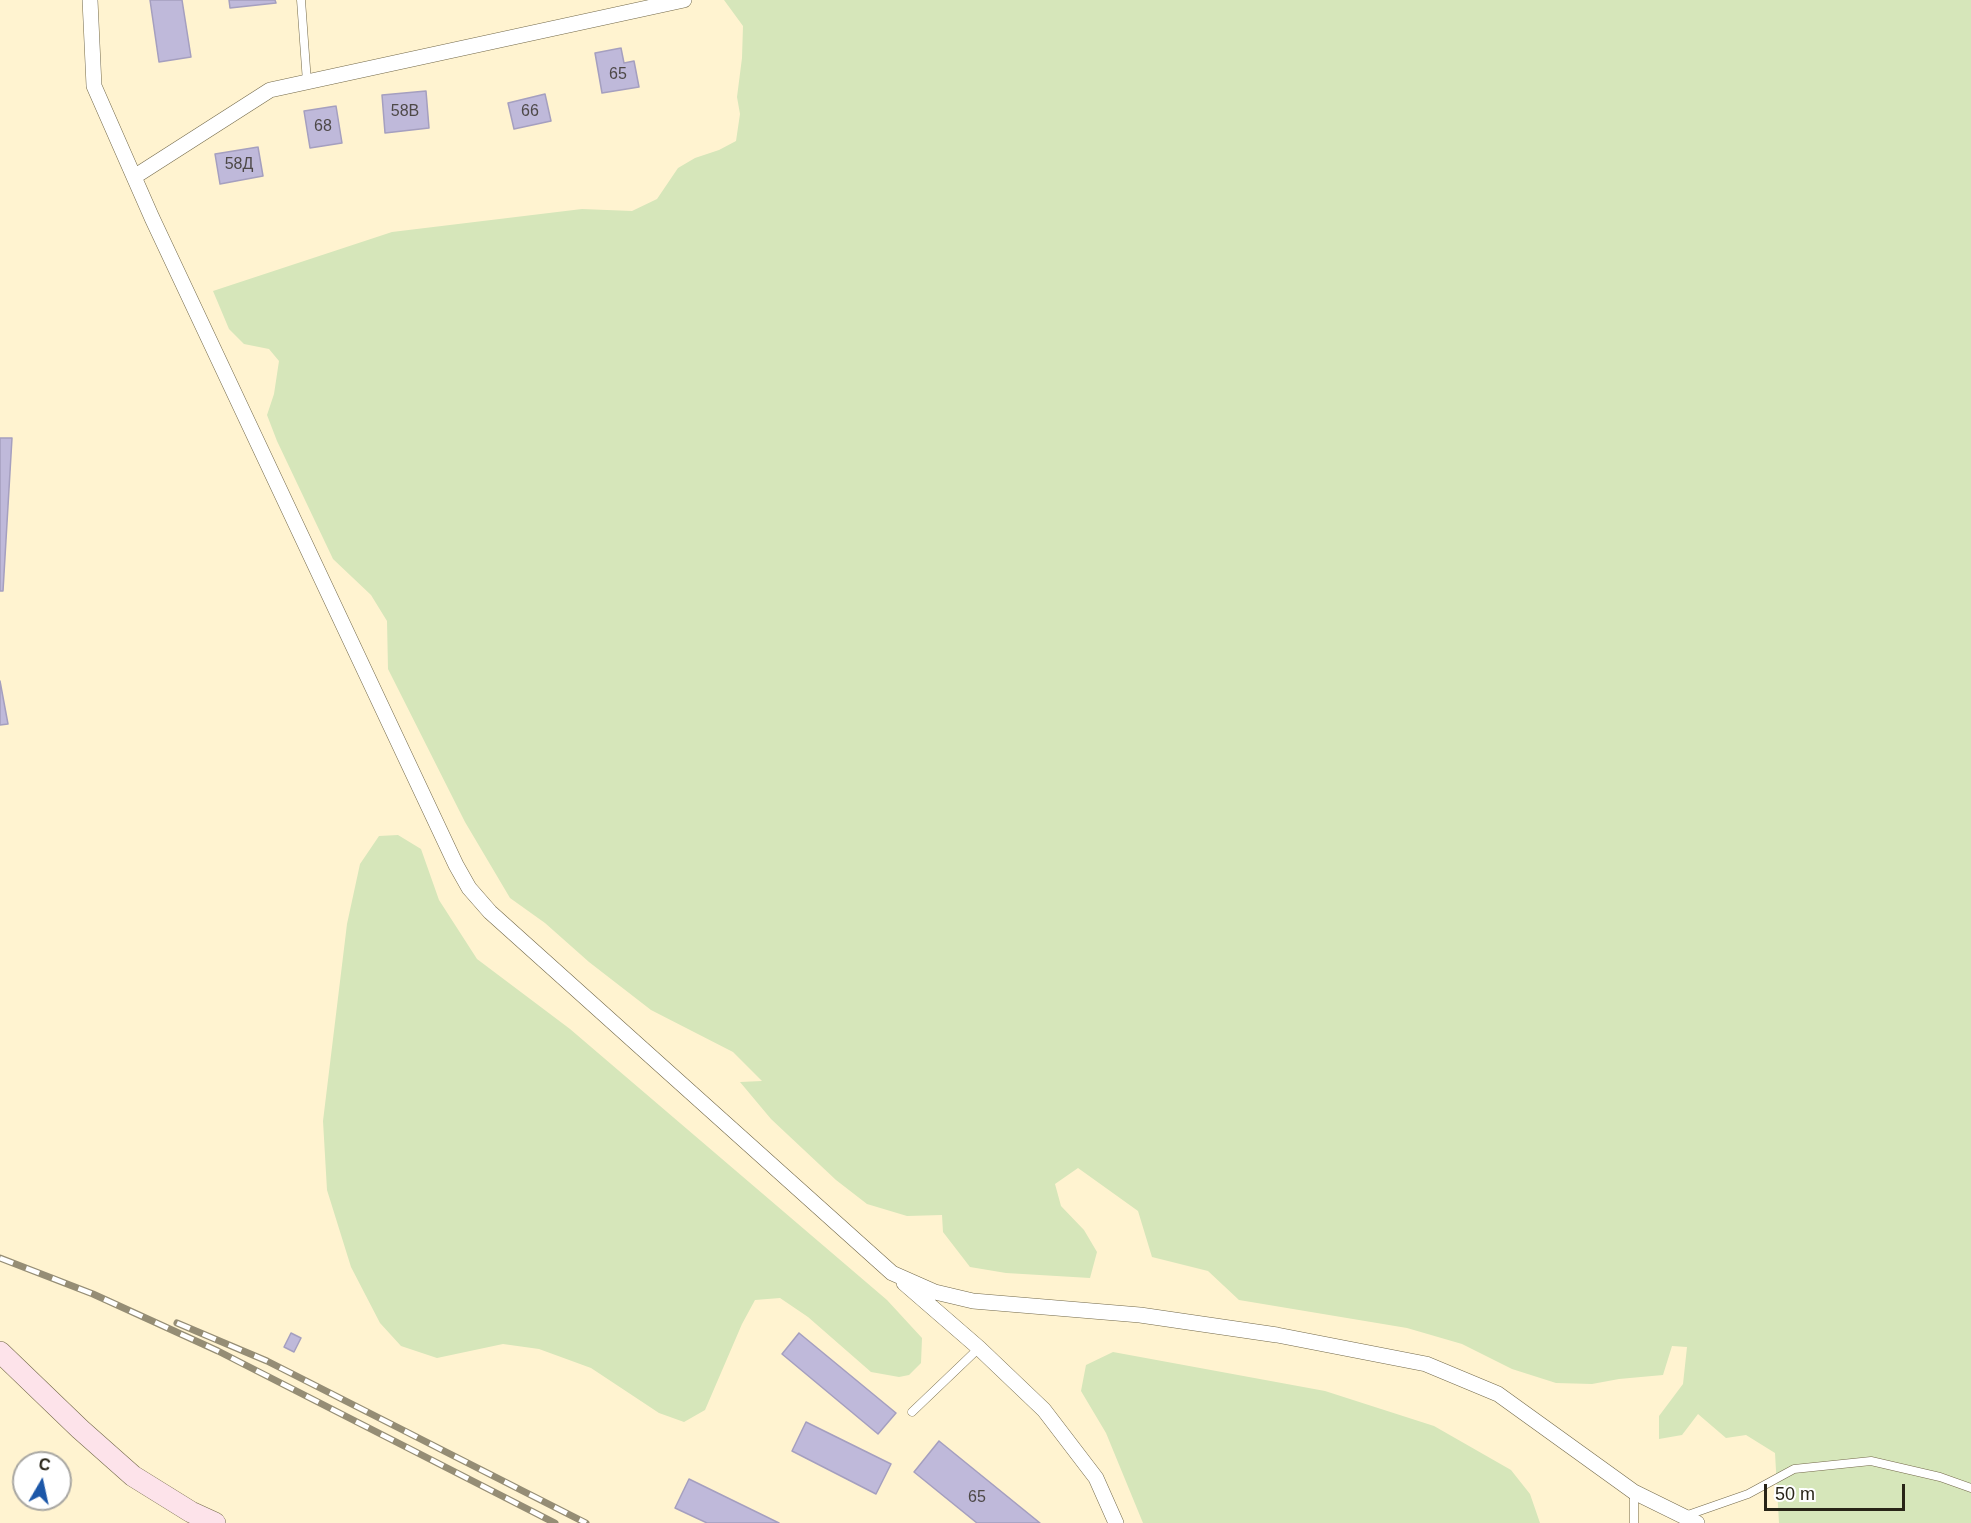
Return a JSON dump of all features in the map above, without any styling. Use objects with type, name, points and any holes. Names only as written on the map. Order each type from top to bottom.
[{"type":"main road","points":[[0,1352],[72,1422],[133,1476],[191,1512],[214,1523]]},
{"type":"street","points":[[90,0],[94,86],[134,177],[450,854],[469,888],[490,912],[590,1004],[978,1348],[1044,1410],[1096,1478],[1116,1523]]},
{"type":"street","points":[[134,177],[270,90],[684,0]]},
{"type":"street","points":[[892,1273],[935,1292],[974,1301],[1140,1315],[1277,1335],[1426,1364],[1498,1394],[1634,1492],[1690,1520]]},
{"type":"lane","points":[[301,0],[307,82]]},
{"type":"lane","points":[[912,1412],[978,1348]]},
{"type":"lane","points":[[1690,1520],[1748,1494],[1794,1469],[1871,1461],[1940,1477],[1971,1488]]},
{"type":"lane","points":[[1634,1492],[1634,1523]]},
{"type":"green space","points":[[724,0],[1971,0],[1971,1523],[1779,1523],[1775,1453],[1746,1435],[1726,1438],[1698,1414],[1682,1435],[1659,1439],[1659,1416],[1683,1384],[1687,1347],[1672,1346],[1663,1375],[1592,1384],[1556,1383],[1512,1369],[1462,1344],[1407,1328],[1239,1300],[1208,1271],[1152,1257],[1138,1211],[1078,1168],[1055,1184],[1061,1206],[1084,1230],[1097,1252],[1090,1278],[1006,1273],[970,1267],[943,1232],[942,1215],[907,1216],[867,1204],[836,1180],[771,1119],[740,1082],[762,1081],[733,1052],[651,1010],[589,962],[545,923],[510,898],[465,822],[388,669],[387,621],[371,595],[333,559],[277,441],[267,415],[274,394],[279,361],[269,349],[244,344],[229,329],[213,291],[392,232],[582,209],[632,211],[657,199],[678,168],[695,158],[719,150],[736,141],[740,114],[737,97],[743,26]]},
{"type":"green space","points":[[398,835],[421,849],[439,900],[477,959],[570,1029],[887,1300],[922,1338],[921,1363],[909,1375],[899,1377],[871,1372],[808,1317],[780,1298],[755,1300],[742,1324],[705,1410],[684,1422],[659,1413],[591,1368],[539,1349],[503,1344],[437,1358],[401,1346],[380,1323],[351,1267],[327,1190],[323,1121],[347,924],[360,864],[379,836]]},
{"type":"green space","points":[[1113,1352],[1325,1391],[1434,1426],[1511,1470],[1530,1494],[1540,1523],[1143,1523],[1106,1433],[1081,1391],[1086,1365]]},
{"type":"building","points":[[150,0],[182,0],[191,57],[159,62]]},
{"type":"building","points":[[229,0],[275,0],[276,3],[230,8]]},
{"type":"building","points":[[621,48],[624,63],[634,61],[639,87],[602,93],[595,53]]},
{"type":"building","points":[[426,91],[429,128],[385,133],[382,95]]},
{"type":"building","points":[[545,94],[551,121],[514,129],[508,103]]},
{"type":"building","points":[[336,106],[342,143],[310,148],[304,111]]},
{"type":"building","points":[[258,147],[263,176],[220,184],[215,154]]},
{"type":"building","points":[[0,438],[12,438],[3,591],[0,591]]},
{"type":"building","points":[[0,681],[8,724],[0,725]]},
{"type":"building","points":[[291,1333],[301,1338],[294,1352],[284,1347]]},
{"type":"building","points":[[799,1333],[896,1413],[878,1434],[782,1354]]},
{"type":"building","points":[[806,1422],[891,1464],[876,1494],[792,1451]]},
{"type":"building","points":[[939,1441],[1040,1523],[977,1523],[914,1472]]},
{"type":"building","points":[[689,1479],[779,1523],[707,1523],[675,1508]]},
{"type":"railway","points":[[0,1258],[93,1294],[218,1351],[555,1523]]},
{"type":"railway","points":[[177,1323],[267,1361],[586,1523]]}]
